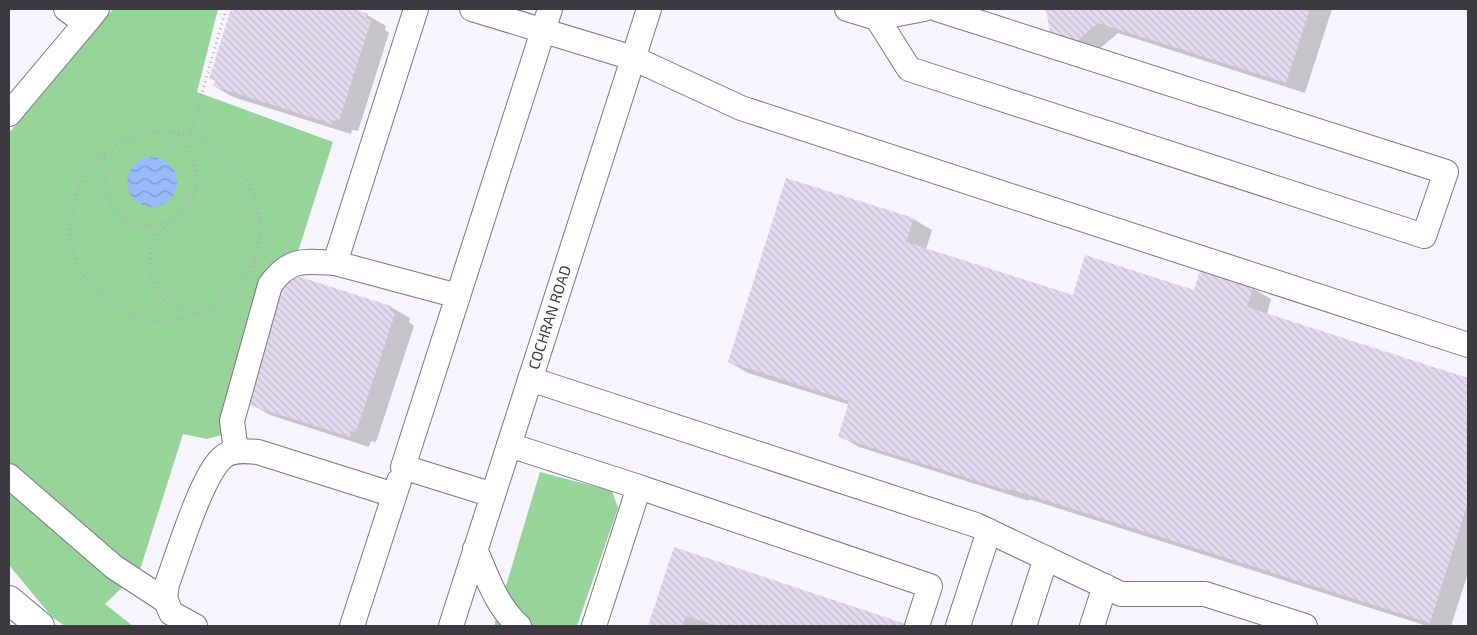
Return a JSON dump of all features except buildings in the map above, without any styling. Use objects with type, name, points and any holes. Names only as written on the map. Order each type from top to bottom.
[{"type":"main road","points":[[9,600],[40,626]]},
{"type":"street","points":[[66,9],[78,18],[92,14]]},
{"type":"street","points":[[335,263],[416,9]]},
{"type":"street","points":[[472,9],[633,58],[741,108],[1468,345]]},
{"type":"street","points":[[352,626],[550,9]]},
{"type":"street","name":"COCHRAN ROAD","points":[[451,626],[649,9]]},
{"type":"street","points":[[847,9],[877,18],[924,9]]},
{"type":"street","points":[[877,18],[909,69],[1424,236],[1446,172],[937,9]]},
{"type":"street","points":[[9,114],[92,14]]},
{"type":"street","points":[[236,451],[232,421],[270,285],[279,272],[293,263],[335,263],[458,296]]},
{"type":"street","points":[[530,379],[989,531],[1121,594],[1205,594],[1305,626]]},
{"type":"street","points":[[509,445],[930,586],[917,626]]},
{"type":"street","points":[[195,626],[171,613],[166,601],[167,584],[207,477],[222,457],[236,451],[258,452],[394,495]]},
{"type":"street","points":[[403,467],[493,495]]},
{"type":"street","points":[[9,476],[114,567],[166,601]]},
{"type":"street","points":[[594,626],[639,487]]},
{"type":"street","points":[[958,626],[989,531]]},
{"type":"street","points":[[475,549],[501,606],[507,616],[519,626]]},
{"type":"street","points":[[1024,626],[1046,558]]},
{"type":"street","points":[[1092,626],[1105,586]]},
{"type":"path","points":[[190,135],[226,9]]},
{"type":"path","points":[[160,132],[190,135],[216,147],[238,166],[253,192],[260,220],[257,250],[246,277],[226,299],[200,314],[171,321],[141,318],[114,306],[102,296],[91,286],[76,261],[69,231],[73,201],[85,174],[105,152],[132,137],[160,132]]},
{"type":"path","points":[[178,134],[193,158],[196,181],[192,203],[180,215],[167,223],[158,234],[150,250],[150,271],[157,291],[170,304],[200,314]]},
{"type":"path","points":[[105,152],[103,180],[109,202],[118,216],[144,225],[167,223]]},
{"type":"green space","points":[[113,9],[218,9],[197,92],[333,142],[296,258],[270,272],[233,432],[207,439],[183,434],[140,570],[105,604],[133,626],[65,626],[52,617],[9,565],[9,133]]},
{"type":"green space","points":[[540,472],[612,491],[618,508],[577,626],[494,626]]},
{"type":"water","points":[[152,157],[166,161],[173,168],[177,182],[173,196],[166,203],[152,207],[138,203],[131,196],[127,182],[131,168],[138,161]]}]
